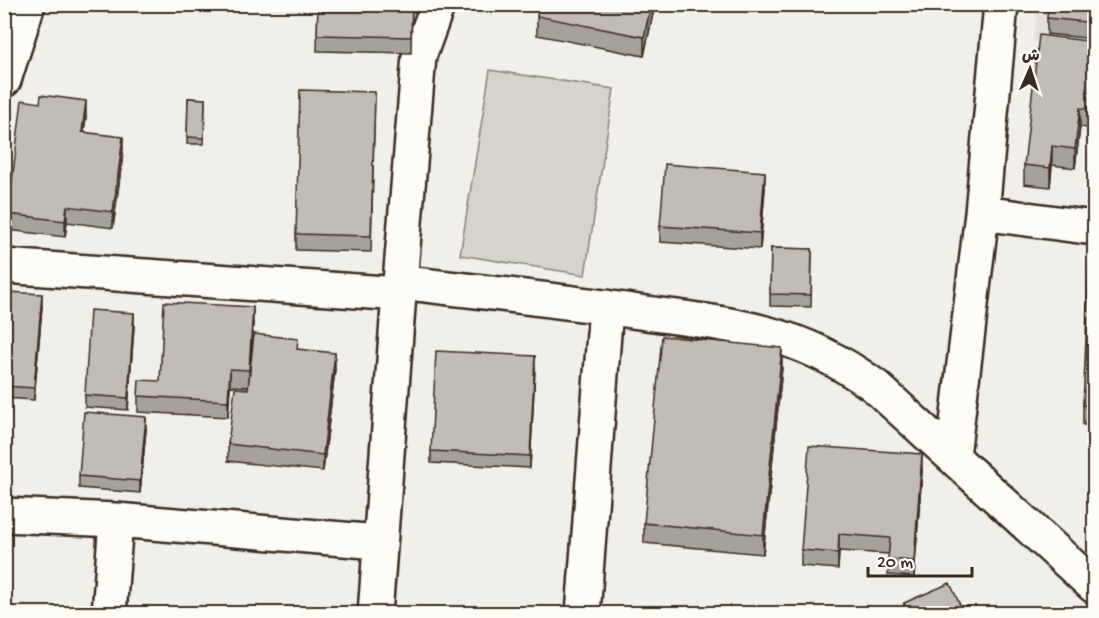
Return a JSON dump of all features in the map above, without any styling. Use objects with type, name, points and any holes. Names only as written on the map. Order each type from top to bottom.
[{"type":"street","points":[[4,81],[28,4]]},
{"type":"street","points":[[953,456],[982,213],[1001,4]]},
{"type":"street","points":[[375,614],[419,56],[429,8]]},
{"type":"street","points":[[982,213],[1095,228]]},
{"type":"street","points":[[4,266],[399,288],[606,307],[750,329],[813,350],[857,373],[875,386],[1095,586]]},
{"type":"street","points":[[583,614],[606,307]]},
{"type":"street","points":[[4,515],[116,520],[380,543]]},
{"type":"street","points":[[109,614],[116,520]]},
{"type":"shaded area","points":[[1038,5],[1094,5],[1094,49],[1033,42]]},
{"type":"shaded area","points":[[490,70],[614,89],[585,275],[460,255]]},
{"type":"building","points":[[318,4],[412,4],[411,37],[317,35]]},
{"type":"building","points":[[539,4],[651,4],[644,37],[537,16]]},
{"type":"building","points":[[1048,4],[1095,4],[1095,23],[1047,18]]},
{"type":"building","points":[[1039,35],[1095,42],[1095,110],[1080,108],[1075,149],[1052,146],[1050,168],[1024,165]]},
{"type":"building","points":[[300,90],[375,92],[371,236],[296,234]]},
{"type":"building","points":[[41,95],[86,101],[82,132],[123,137],[113,212],[67,206],[65,221],[8,214],[22,100],[40,103]]},
{"type":"building","points":[[188,98],[205,99],[204,138],[187,137]]},
{"type":"building","points":[[665,164],[765,172],[760,233],[660,226]]},
{"type":"building","points":[[771,248],[812,249],[811,295],[770,294]]},
{"type":"building","points":[[1090,250],[1095,251],[1095,406],[1083,405]]},
{"type":"building","points":[[8,292],[42,294],[34,388],[4,386],[4,333]]},
{"type":"building","points":[[164,302],[253,307],[249,370],[230,369],[228,401],[138,396],[139,380],[160,381]]},
{"type":"building","points":[[90,310],[134,313],[128,398],[85,395]]},
{"type":"building","points":[[254,334],[298,339],[297,349],[335,353],[323,455],[228,444],[235,388],[248,389]]},
{"type":"building","points":[[662,336],[782,348],[763,535],[644,523]]},
{"type":"building","points":[[436,351],[535,356],[530,456],[431,451]]},
{"type":"building","points":[[84,412],[146,417],[140,481],[79,476]]},
{"type":"building","points":[[809,446],[922,454],[914,561],[888,559],[890,538],[839,534],[838,553],[801,550]]},
{"type":"building","points":[[950,583],[964,614],[908,614],[904,603]]}]
